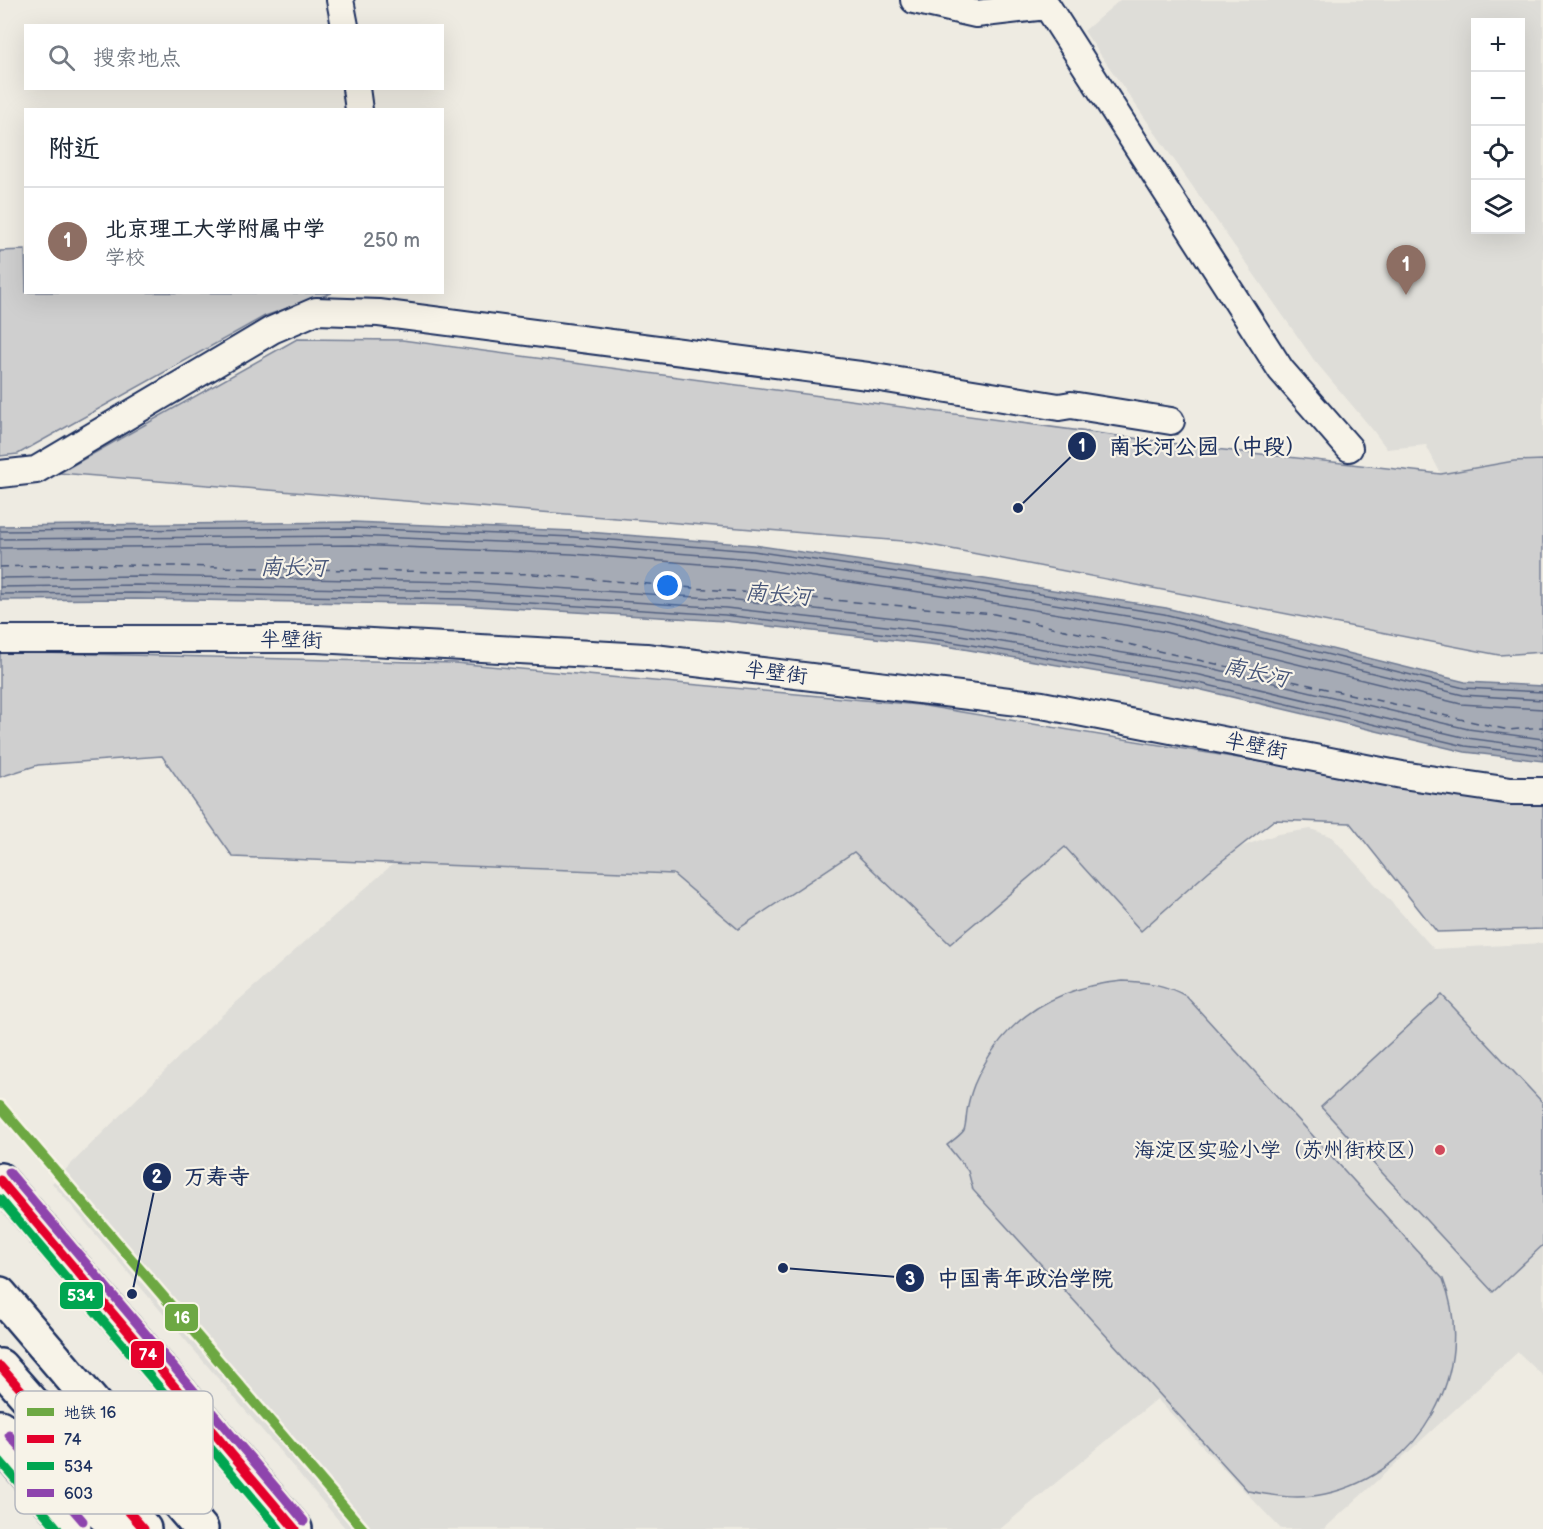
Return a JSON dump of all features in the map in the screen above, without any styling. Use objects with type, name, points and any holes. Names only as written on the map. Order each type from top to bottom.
[{"type":"main road","points":[[0,1180],[178,1391]]},
{"type":"main road","points":[[0,1294],[83,1391]]},
{"type":"main road","points":[[0,1366],[22,1391]]},
{"type":"main road","points":[[0,1426],[15,1439]]},
{"type":"main road","points":[[213,1432],[295,1529]]},
{"type":"main road","points":[[0,1443],[15,1460]]},
{"type":"main road","points":[[62,1514],[75,1529]]},
{"type":"main road","points":[[103,1514],[120,1529]]},
{"type":"main road","points":[[131,1514],[144,1529]]},
{"type":"main road","points":[[188,1514],[201,1529]]},
{"type":"street","points":[[340,0],[345,24]]},
{"type":"street","points":[[914,0],[976,14],[1047,6],[1281,370],[1349,448]]},
{"type":"street","points":[[356,90],[359,108]]},
{"type":"street","points":[[0,474],[36,470],[272,330],[316,311],[380,303],[1059,407],[1071,405],[1171,422]]},
{"type":"street","name":"半壁街","points":[[0,639],[317,639],[646,657],[1042,705],[1402,775],[1511,791],[1543,791]]},
{"type":"shaded area","points":[[1120,0],[1543,0],[1543,460],[1514,461],[1441,474],[1426,445],[1387,449],[1314,360],[1084,31]]},
{"type":"shaded area","points":[[24,250],[24,294],[329,294],[265,316],[18,454],[0,456],[0,251]]},
{"type":"shaded area","points":[[297,339],[402,340],[1215,449],[1441,474],[1514,461],[1543,460],[1543,652],[1499,655],[915,542],[59,473]]},
{"type":"shaded area","points":[[0,652],[455,663],[919,705],[1503,802],[1543,800],[1543,929],[1437,932],[1350,823],[1274,820],[1209,871],[1141,931],[1065,847],[950,944],[854,852],[738,929],[673,874],[233,857],[162,756],[38,765],[0,777]]},
{"type":"shaded area","points":[[1311,829],[1332,837],[1434,949],[1543,943],[1543,1376],[1518,1352],[1324,1529],[1281,1529],[1157,1399],[1000,1529],[346,1529],[52,1183],[213,1023],[394,863],[673,874],[738,929],[854,852],[950,944],[1065,847],[1209,871],[1240,847],[1278,834]]},
{"type":"shaded area","points":[[1123,981],[1155,984],[1186,996],[1443,1279],[1452,1314],[1453,1349],[1447,1382],[1433,1414],[1414,1441],[1389,1465],[1359,1483],[1325,1494],[1306,1497],[1277,1496],[1248,1491],[973,1190],[968,1171],[947,1145],[964,1130],[974,1085],[999,1042],[1015,1025],[1053,999],[1075,990]]},
{"type":"shaded area","points":[[1442,995],[1543,1103],[1543,1245],[1493,1292],[1321,1107]]},
{"type":"water","name":"南长河","points":[[353,522],[574,531],[754,545],[1166,608],[1465,682],[1543,686],[1543,761],[1465,752],[1198,689],[946,646],[725,621],[461,605],[136,599],[0,600],[0,526]]},
{"type":"ferry route","points":[[0,567],[82,564],[533,574],[994,614],[1509,730],[1543,727]]},
{"type":"metro line","name":"16","points":[[0,1106],[363,1529]]},
{"type":"transit line","name":"603","points":[[9,1172],[194,1391]]},
{"type":"transit line","name":"74","points":[[0,1180],[178,1391]]},
{"type":"transit line","name":"534","points":[[0,1199],[162,1391]]},
{"type":"transit line","name":"74","points":[[0,1366],[22,1391]]},
{"type":"transit line","name":"603","points":[[213,1413],[304,1521]]},
{"type":"transit line","name":"74","points":[[213,1432],[295,1529]]},
{"type":"transit line","name":"603","points":[[9,1435],[15,1442]]},
{"type":"transit line","name":"534","points":[[213,1451],[279,1529]]},
{"type":"transit line","name":"534","points":[[0,1461],[15,1479]]},
{"type":"transit line","name":"534","points":[[45,1514],[58,1529]]},
{"type":"transit line","name":"603","points":[[77,1514],[83,1521]]},
{"type":"transit line","name":"74","points":[[131,1514],[144,1529]]},
{"type":"place","name":"北京理工大学附属中学","points":[[1406,295]]},
{"type":"place","name":"南长河公园（中段）","points":[[1018,508]]},
{"type":"place","name":"海淀区实验小学（苏州街校区）","points":[[1440,1150]]},
{"type":"place","name":"中国青年政治学院","points":[[783,1268]]},
{"type":"place","name":"万寿寺","points":[[132,1294]]}]
